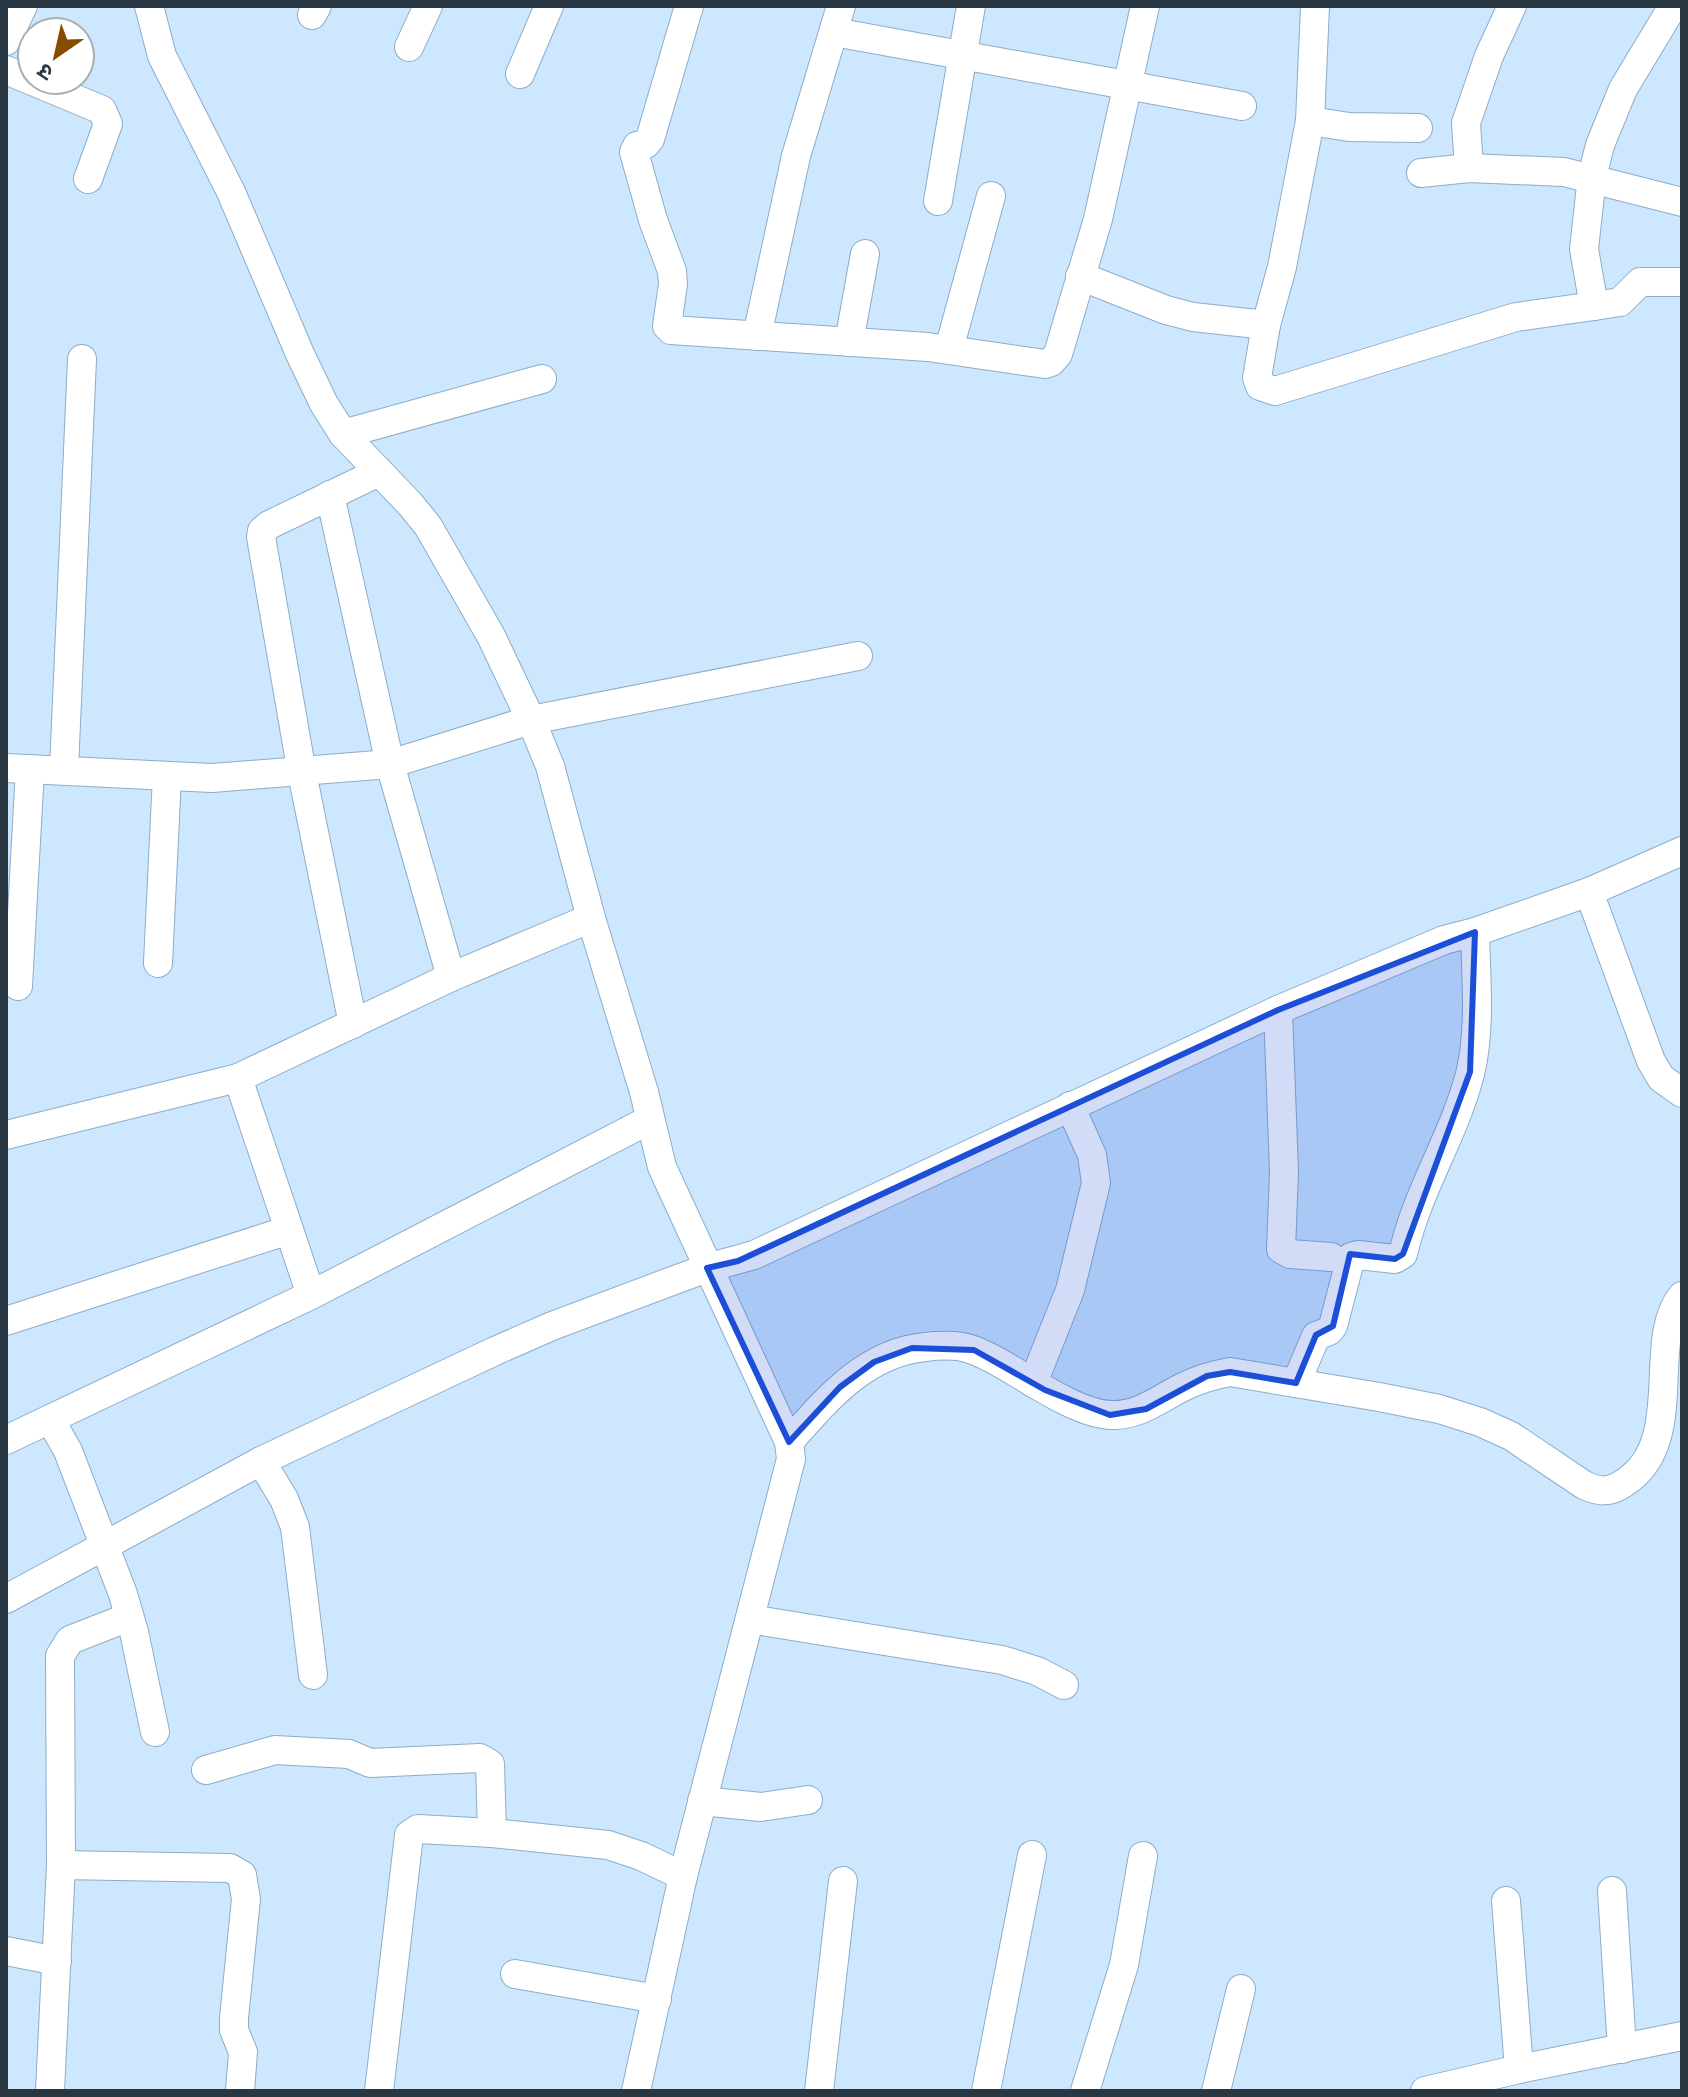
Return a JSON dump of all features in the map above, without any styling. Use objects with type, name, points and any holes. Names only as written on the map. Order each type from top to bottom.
[{"type":"street","points":[[6,41],[23,6]]},
{"type":"street","points":[[149,6],[162,56],[231,192],[300,354],[343,434],[428,526],[491,636],[531,720],[550,766],[667,1179],[789,1442],[791,1459],[683,1876],[636,2091]]},
{"type":"street","points":[[409,47],[428,6]]},
{"type":"street","points":[[520,74],[549,6]]},
{"type":"street","points":[[689,6],[650,139],[646,144],[637,146],[634,152],[653,220],[672,271],[667,326],[675,331],[949,349],[1045,364],[1058,354],[1098,219],[1145,6]]},
{"type":"street","points":[[938,201],[971,6]]},
{"type":"street","points":[[1315,6],[1310,121],[1282,267],[1266,325],[1257,378],[1260,386],[1275,391],[1291,388],[1516,317],[1620,302],[1640,282],[1682,282]]},
{"type":"street","points":[[1469,168],[1466,123],[1489,56],[1512,6]]},
{"type":"street","points":[[1594,306],[1584,249],[1592,177],[1600,145],[1623,89],[1673,6]]},
{"type":"street","points":[[757,336],[796,156],[837,19],[964,57],[1242,106]]},
{"type":"street","points":[[6,70],[102,110],[108,124],[88,179]]},
{"type":"street","points":[[1310,121],[1349,127],[1418,128]]},
{"type":"street","points":[[1421,173],[1469,168],[1544,170],[1592,177],[1682,202]]},
{"type":"street","points":[[949,349],[991,196]]},
{"type":"street","points":[[849,342],[865,254]]},
{"type":"street","points":[[1080,276],[1166,310],[1193,317],[1266,325]]},
{"type":"street","points":[[64,769],[82,359]]},
{"type":"street","points":[[343,434],[542,379]]},
{"type":"street","points":[[353,1024],[302,773],[261,537],[264,528],[269,525],[379,472]]},
{"type":"street","points":[[330,495],[390,764],[451,977]]},
{"type":"street","points":[[18,986],[18,769],[212,778],[390,764],[531,720],[858,656]]},
{"type":"street","points":[[158,963],[167,776]]},
{"type":"street","points":[[6,1599],[261,1461],[495,1351],[552,1326],[707,1268],[754,1255],[1278,1010],[1444,940],[1589,892],[1682,851]]},
{"type":"street","points":[[1589,892],[1651,1061],[1661,1078],[1682,1093]]},
{"type":"street","points":[[6,1135],[238,1078],[451,977],[591,918]]},
{"type":"street","points":[[1296,1383],[1316,1336],[1333,1326],[1351,1257],[1395,1259],[1403,1254],[1428,1177],[1456,1114],[1470,1072],[1475,1035],[1475,932]]},
{"type":"street","points":[[1278,1010],[1284,1172],[1281,1249],[1290,1254],[1331,1257]]},
{"type":"street","points":[[238,1078],[311,1295]]},
{"type":"street","points":[[1033,1383],[1070,1290],[1096,1183],[1092,1155],[1070,1106]]},
{"type":"street","points":[[6,1440],[311,1295],[649,1120]]},
{"type":"street","points":[[6,1321],[289,1230]]},
{"type":"street","points":[[789,1442],[840,1387],[874,1362],[912,1348],[954,1345],[974,1350],[1082,1407],[1110,1415],[1146,1409],[1182,1387],[1207,1376],[1230,1372],[1439,1409],[1511,1436],[1584,1485],[1596,1491],[1608,1491],[1635,1476],[1651,1451],[1664,1395],[1667,1335],[1674,1310],[1682,1296]]},
{"type":"street","points":[[50,1419],[73,1463],[129,1617],[155,1732]]},
{"type":"street","points":[[261,1461],[284,1499],[295,1527],[313,1675]]},
{"type":"street","points":[[50,2091],[61,1865],[60,1656],[70,1640],[129,1617]]},
{"type":"street","points":[[750,1619],[1002,1660],[1037,1671],[1064,1685]]},
{"type":"street","points":[[206,1770],[275,1750],[349,1754],[370,1763],[480,1758],[490,1764],[492,1833]]},
{"type":"street","points":[[702,1801],[761,1807],[808,1800]]},
{"type":"street","points":[[379,2091],[409,1835],[418,1829],[589,1841],[641,1856],[683,1876]]},
{"type":"street","points":[[986,2091],[1032,1855]]},
{"type":"street","points":[[1085,2091],[1124,1965],[1143,1856]]},
{"type":"street","points":[[61,1865],[230,1868],[242,1875],[246,1899],[234,2018],[234,2030],[243,2052],[240,2091]]},
{"type":"street","points":[[819,2091],[843,1881]]},
{"type":"street","points":[[1612,1891],[1622,2049]]},
{"type":"street","points":[[1506,1901],[1531,2075]]},
{"type":"street","points":[[6,1951],[57,1961]]},
{"type":"street","points":[[515,1974],[657,1999]]},
{"type":"street","points":[[1216,2091],[1241,1989]]},
{"type":"street","points":[[1425,2091],[1531,2075],[1622,2049],[1682,2036]]},
{"type":"highlighted area","points":[[1475,932],[1470,1072],[1403,1254],[1395,1259],[1350,1254],[1333,1326],[1316,1335],[1296,1383],[1230,1372],[1207,1376],[1146,1409],[1110,1415],[1045,1390],[974,1350],[912,1348],[874,1362],[840,1387],[789,1442],[707,1268],[738,1261],[1278,1010]]}]
